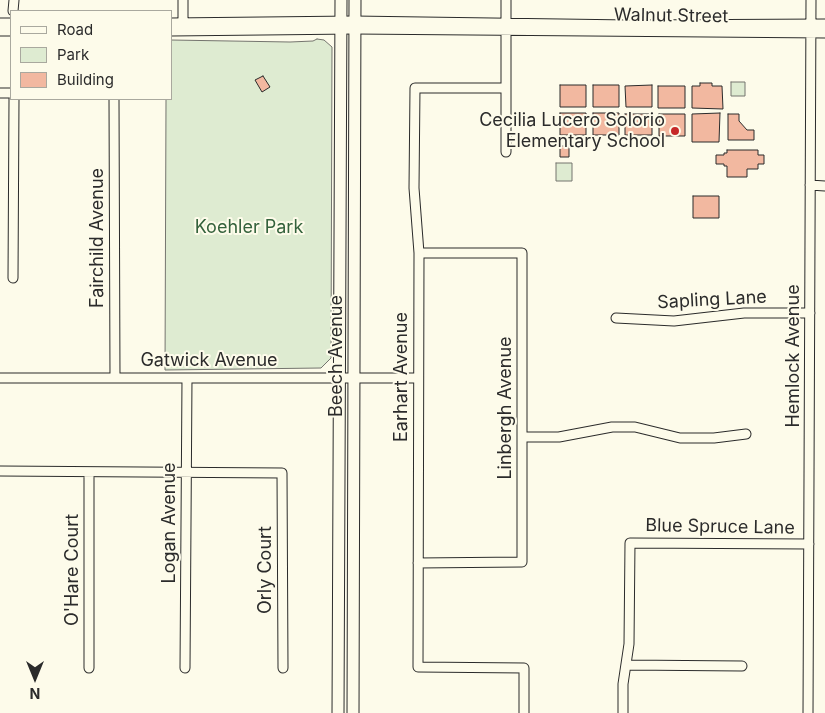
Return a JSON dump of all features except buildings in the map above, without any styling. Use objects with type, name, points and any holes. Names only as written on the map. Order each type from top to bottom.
[{"type":"main road","name":"Beech Avenue","points":[[338,713],[341,0]]},
{"type":"main road","name":"Beech Avenue","points":[[353,713],[355,0]]},
{"type":"street","points":[[183,23],[184,0]]},
{"type":"street","points":[[506,0],[506,152]]},
{"type":"street","name":"Hemlock Avenue","points":[[808,713],[811,0]]},
{"type":"street","name":"Walnut Street","points":[[172,23],[811,29],[825,24]]},
{"type":"street","name":"Walnut Street","points":[[172,31],[341,25]]},
{"type":"street","points":[[811,29],[825,33]]},
{"type":"street","name":"Earhart Avenue","points":[[505,88],[415,88],[414,188],[419,253],[418,667],[524,668],[524,713]]},
{"type":"street","points":[[14,100],[14,278]]},
{"type":"street","name":"Fairchild Avenue","points":[[114,100],[115,378]]},
{"type":"street","points":[[810,185],[825,186]]},
{"type":"street","name":"Linbergh Avenue","points":[[418,562],[522,562],[523,437],[522,253],[419,253]]},
{"type":"street","name":"Sapling Lane","points":[[616,318],[674,321],[744,313],[810,313]]},
{"type":"street","name":"Gatwick Avenue","points":[[0,378],[418,378]]},
{"type":"street","name":"Logan Avenue","points":[[185,668],[186,378]]},
{"type":"street","points":[[523,437],[559,437],[612,427],[635,428],[680,438],[714,438],[746,434]]},
{"type":"street","points":[[0,471],[186,472]]},
{"type":"street","name":"O'Hare Court","points":[[89,472],[89,668]]},
{"type":"street","name":"Orly Court","points":[[186,472],[282,473],[282,668]]},
{"type":"street","name":"Blue Spruce Lane","points":[[627,665],[630,543],[809,544]]},
{"type":"street","points":[[623,713],[623,684],[627,665],[742,666]]},
{"type":"green space","name":"Koehler Park","points":[[317,39],[324,40],[332,47],[331,358],[321,368],[165,370],[166,100],[172,100],[172,40],[313,41]]},
{"type":"green space","points":[[731,82],[745,82],[745,96],[731,96]]},
{"type":"green space","points":[[556,163],[572,163],[572,181],[556,181]]},
{"type":"place","name":"Cecilia Lucero Solorio Elementary School","points":[[675,131]]}]
